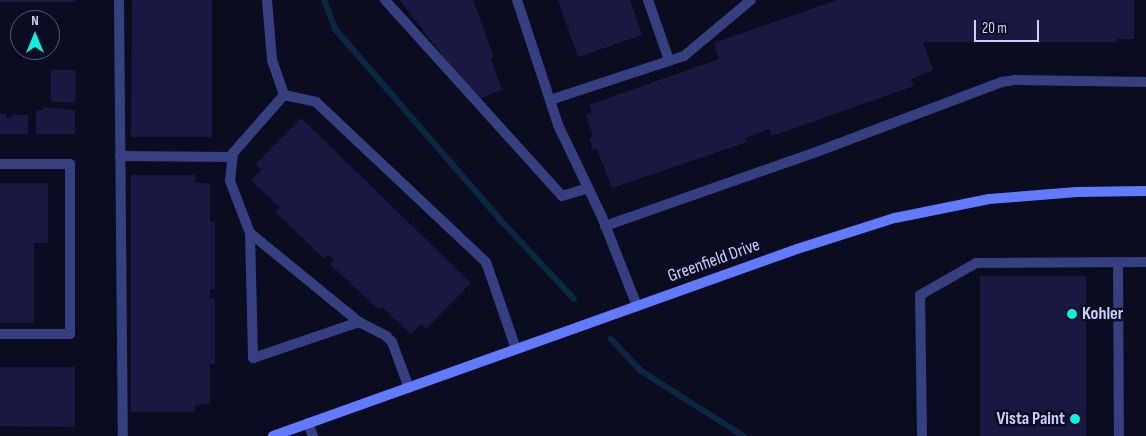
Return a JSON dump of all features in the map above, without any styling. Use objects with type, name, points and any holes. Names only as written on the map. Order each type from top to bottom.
[{"type":"main road","name":"Greenfield Drive","points":[[274,436],[797,249],[895,218],[989,199],[1039,194],[1146,191]]},
{"type":"street","points":[[119,0],[123,436]]},
{"type":"street","points":[[267,0],[272,60],[284,95]]},
{"type":"street","points":[[385,0],[562,196],[588,188]]},
{"type":"street","points":[[517,0],[558,125],[605,226],[637,306]]},
{"type":"street","points":[[648,0],[669,60]]},
{"type":"street","points":[[550,100],[684,56],[751,0]]},
{"type":"street","points":[[605,226],[819,151],[1002,82],[1014,80],[1146,82]]},
{"type":"street","points":[[284,95],[233,153],[232,157],[230,181],[250,233],[254,358],[359,322]]},
{"type":"street","points":[[284,95],[316,102],[486,262],[516,349]]},
{"type":"street","points":[[120,156],[232,157]]},
{"type":"street","points":[[0,164],[70,164],[70,334],[0,334]]},
{"type":"street","points":[[250,233],[359,322],[386,336],[392,342],[409,388]]},
{"type":"street","points":[[1118,262],[1119,436]]},
{"type":"street","points":[[922,436],[920,295],[976,263],[1146,262]]},
{"type":"street","points":[[308,423],[313,436]]},
{"type":"building","points":[[0,0],[76,0],[76,2],[0,2]]},
{"type":"building","points":[[132,0],[212,0],[212,137],[131,137]]},
{"type":"building","points":[[400,0],[473,0],[494,58],[491,59],[502,90],[476,100]]},
{"type":"building","points":[[558,0],[630,0],[642,35],[578,57]]},
{"type":"building","points":[[837,0],[1134,0],[1134,39],[1117,39],[1117,42],[923,42],[933,70],[911,79],[914,86],[772,136],[769,129],[745,138],[747,142],[612,188],[597,149],[593,150],[589,138],[593,136],[586,115],[592,113],[589,105],[719,59],[714,43]]},
{"type":"building","points":[[51,70],[76,70],[75,103],[51,102]]},
{"type":"building","points":[[43,107],[75,110],[75,134],[36,134],[36,110],[43,110]]},
{"type":"building","points":[[0,114],[6,114],[6,118],[12,118],[12,115],[28,115],[28,134],[0,134]]},
{"type":"building","points":[[301,118],[471,283],[426,329],[421,324],[411,334],[382,307],[379,310],[330,264],[334,260],[328,254],[324,259],[276,212],[280,208],[251,180],[261,170],[256,164]]},
{"type":"building","points":[[131,175],[195,175],[195,183],[210,183],[210,222],[215,222],[215,289],[210,289],[210,298],[215,298],[215,364],[210,364],[210,404],[195,405],[195,412],[131,412]]},
{"type":"building","points":[[0,183],[48,183],[48,243],[34,243],[34,323],[0,323]]},
{"type":"building","points":[[980,276],[1086,276],[1086,436],[980,436]]},
{"type":"building","points":[[0,367],[75,367],[75,427],[0,426]]},
{"type":"waterway","points":[[324,0],[335,29],[505,225],[574,299]]},
{"type":"waterway","points":[[611,339],[641,371],[744,436]]},
{"type":"place","name":"Kohler","points":[[1072,314]]},
{"type":"place","name":"Vista Paint","points":[[1075,419]]}]
